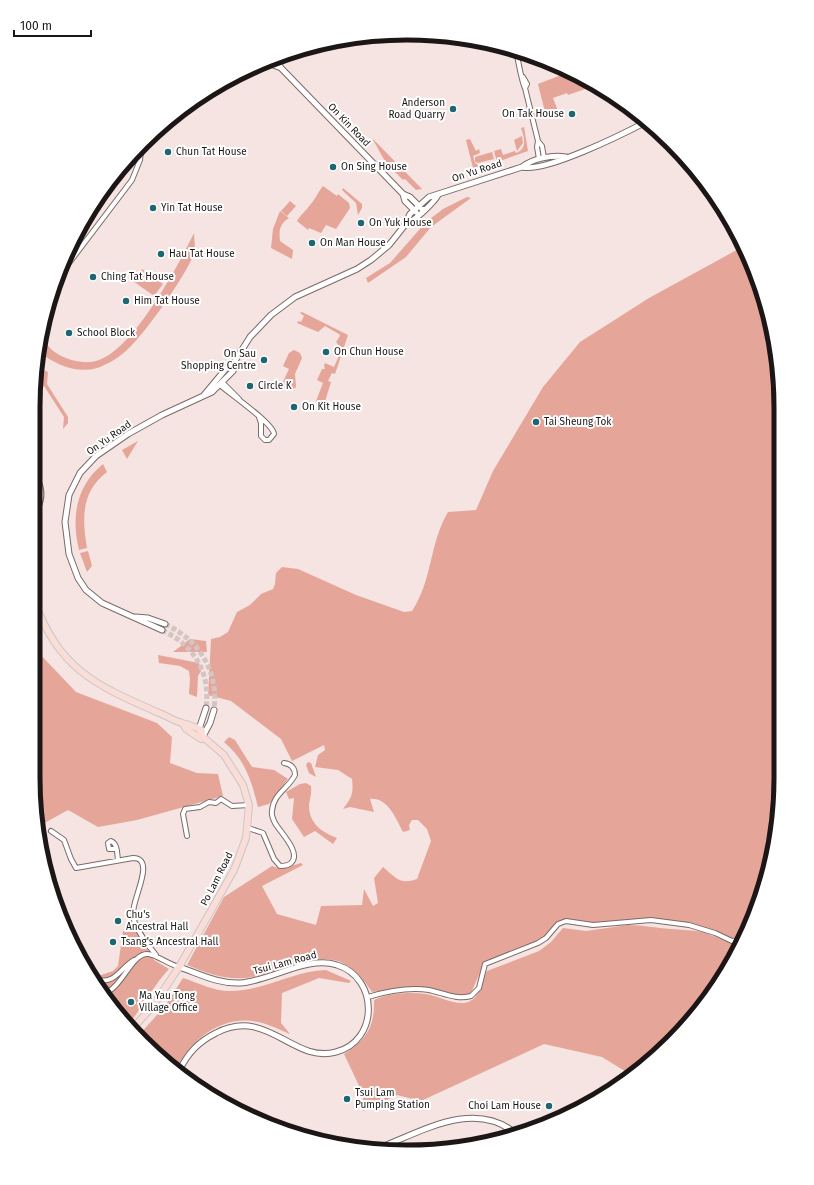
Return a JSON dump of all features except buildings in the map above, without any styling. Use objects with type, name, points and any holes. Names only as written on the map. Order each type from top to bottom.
[{"type":"main road","points":[[40,615],[48,634],[66,659],[94,682],[183,724],[200,726],[203,736]]},
{"type":"main road","points":[[183,724],[186,729],[203,736]]},
{"type":"main road","name":"Po Lam Road","points":[[136,1025],[153,1006],[179,968],[234,870],[243,849],[248,828],[249,805],[240,778],[219,749],[203,736]]},
{"type":"street","points":[[518,57],[523,77],[523,85],[538,141],[537,147],[542,165]]},
{"type":"street","name":"On Kin Road","points":[[279,63],[282,68],[403,194],[410,197],[423,210]]},
{"type":"street","name":"On Kin Road","points":[[274,65],[282,68]]},
{"type":"street","name":"On Yu Road","points":[[522,166],[529,168],[558,161],[598,145],[641,125]]},
{"type":"street","points":[[71,261],[132,180],[141,154]]},
{"type":"street","name":"On Yu Road","points":[[405,225],[406,219],[414,210],[432,196],[438,195],[455,187],[522,166],[528,162],[554,156],[566,157]]},
{"type":"street","name":"On Kin Road","points":[[403,194],[405,201],[418,214]]},
{"type":"street","name":"On Yu Road","points":[[162,630],[145,624],[132,616],[102,604],[86,590],[78,578],[69,554],[66,535],[66,510],[69,494],[80,473],[96,456],[145,424],[204,395],[209,394],[219,382],[234,369],[235,362],[257,329],[278,308],[304,293],[357,269],[372,260],[389,244],[405,225],[410,223],[418,214],[435,201],[438,195]]},
{"type":"street","points":[[219,382],[239,399],[259,417],[271,428],[274,434],[272,438],[267,440],[261,436],[259,417]]},
{"type":"street","points":[[261,429],[264,426],[271,428]]},
{"type":"street","name":"On Yu Road","points":[[132,616],[148,618],[165,624]]},
{"type":"street","points":[[200,726],[206,708]]},
{"type":"street","points":[[203,736],[214,710]]},
{"type":"street","points":[[248,828],[263,833],[274,859],[280,866],[288,866],[292,863],[294,855],[291,846],[277,827],[272,815],[276,798],[295,775],[295,772],[290,765],[284,763]]},
{"type":"street","points":[[187,836],[183,814],[185,809],[200,807],[209,802],[216,803],[221,799],[232,806],[249,805]]},
{"type":"street","points":[[51,830],[64,840],[76,868],[137,858],[143,862],[144,870],[132,913],[135,923],[156,955],[162,960],[179,968]]},
{"type":"street","points":[[116,849],[118,860]]},
{"type":"street","points":[[368,997],[388,991],[413,989],[428,990],[458,998],[471,996],[479,988],[485,964],[538,944],[546,938],[556,925],[564,921],[593,925],[651,920],[689,925],[715,933],[730,940],[736,940]]},
{"type":"street","points":[[101,980],[108,980],[118,975],[129,963],[144,954],[156,955]]},
{"type":"street","points":[[109,992],[123,979],[136,958]]},
{"type":"street","name":"Tsui Lam Road","points":[[179,968],[218,981],[241,983],[309,965],[332,963],[354,974],[363,985],[368,997],[369,1015],[363,1032],[356,1040],[341,1051],[327,1054],[316,1053],[306,1050],[263,1029],[246,1026],[234,1027],[222,1030],[202,1041],[192,1049],[182,1067]]},
{"type":"street","points":[[389,1144],[441,1124],[469,1117],[496,1121],[511,1130]]},
{"type":"shaded area","points":[[562,75],[569,78],[590,89],[589,90],[588,88],[568,95],[567,93],[553,98],[558,111],[546,116],[538,84]]},
{"type":"shaded area","points":[[524,127],[528,151],[497,162],[494,151],[501,149],[503,155],[515,151],[516,153],[522,149],[524,140],[521,128]]},
{"type":"shaded area","points":[[522,136],[523,143],[517,151],[514,140]]},
{"type":"shaded area","points":[[372,138],[422,189],[416,190],[405,179],[403,180],[386,163]]},
{"type":"shaded area","points":[[470,139],[476,151],[479,149],[480,153],[473,156],[475,163],[480,166],[494,161],[495,163],[473,168],[466,140]]},
{"type":"shaded area","points":[[492,152],[494,159],[478,163],[475,162],[475,157]]},
{"type":"shaded area","points":[[323,186],[337,196],[338,194],[349,203],[350,208],[336,229],[326,225],[321,233],[309,228],[308,230],[297,221],[312,203]]},
{"type":"shaded area","points":[[343,188],[362,204],[362,208],[358,215],[356,203],[342,190]]},
{"type":"shaded area","points":[[467,197],[471,198],[431,227],[406,257],[368,283],[366,278],[390,263],[426,222],[443,209]]},
{"type":"shaded area","points":[[290,201],[296,206],[287,216],[281,211]]},
{"type":"shaded area","points":[[280,211],[289,218],[281,225],[280,241],[293,250],[292,259],[271,248],[273,229]]},
{"type":"shaded area","points":[[194,233],[195,252],[182,276],[145,330],[122,354],[100,367],[84,370],[68,367],[52,361],[44,355],[46,342],[53,351],[61,356],[82,362],[99,360],[112,352],[126,340],[140,323],[154,304]]},
{"type":"shaded area","points":[[738,249],[755,289],[767,335],[771,359],[774,407],[773,802],[767,850],[755,896],[737,938],[731,938],[719,932],[685,923],[627,920],[586,926],[562,923],[548,939],[537,946],[483,966],[471,993],[466,997],[441,992],[409,989],[372,992],[358,974],[343,963],[329,959],[314,960],[246,978],[231,978],[216,975],[187,965],[224,897],[272,866],[281,869],[301,863],[303,865],[262,886],[277,914],[316,925],[321,906],[362,905],[364,889],[373,906],[378,903],[374,878],[383,867],[402,881],[417,879],[431,841],[427,829],[418,820],[412,820],[409,825],[410,830],[403,832],[391,810],[382,801],[370,799],[374,812],[350,807],[343,809],[351,796],[353,788],[352,779],[338,770],[315,767],[318,755],[325,750],[324,745],[292,761],[281,739],[231,701],[208,695],[211,639],[220,637],[228,632],[237,612],[250,605],[261,594],[273,589],[276,573],[282,567],[298,569],[356,595],[404,612],[412,611],[424,587],[437,536],[448,512],[476,510],[493,471],[543,387],[580,342],[649,298]]},
{"type":"shaded area","points":[[142,269],[163,284],[154,296],[133,281]]},
{"type":"shaded area","points":[[302,312],[348,335],[335,374],[332,373],[328,381],[331,382],[323,408],[317,404],[318,402],[316,401],[323,383],[317,380],[322,369],[325,369],[325,363],[334,367],[342,349],[336,342],[340,336],[325,326],[318,332],[297,323],[298,321],[301,322],[304,316],[300,313]]},
{"type":"shaded area","points":[[294,350],[300,353],[302,358],[295,374],[296,387],[291,391],[281,386],[289,369],[283,366],[289,353]]},
{"type":"shaded area","points":[[42,369],[48,372],[47,384],[68,417],[68,423],[63,429],[64,417],[44,386],[41,386]]},
{"type":"shaded area","points":[[138,441],[127,459],[122,450]]},
{"type":"shaded area","points":[[103,464],[107,472],[92,488],[85,506],[84,526],[87,548],[79,550],[76,514],[81,492],[94,473]]},
{"type":"shaded area","points":[[88,551],[92,566],[87,572],[80,553]]},
{"type":"shaded area","points":[[190,639],[206,641],[207,652],[173,652]]},
{"type":"shaded area","points":[[40,654],[76,692],[157,723],[172,737],[170,763],[197,773],[218,774],[223,796],[137,820],[98,827],[68,810],[43,824],[40,778]]},
{"type":"shaded area","points":[[158,655],[199,663],[201,671],[198,676],[197,697],[189,694],[189,671],[180,666],[159,663]]},
{"type":"shaded area","points":[[229,737],[235,740],[252,767],[274,770],[288,779],[269,804],[258,807],[253,788],[243,764],[238,756],[224,742]]},
{"type":"shaded area","points":[[308,762],[311,763],[316,777],[309,773],[306,765]]},
{"type":"shaded area","points":[[306,783],[311,786],[309,805],[311,817],[321,830],[337,838],[333,844],[315,831],[304,837],[292,819],[294,798],[289,799],[286,792],[300,784]]},
{"type":"shaded area","points":[[131,922],[154,960],[169,969],[158,982],[131,1020],[98,976],[113,971],[118,966],[123,931],[130,932]],"holes":[[[134,997],[136,1004],[128,1006],[126,999]]]},
{"type":"shaded area","points":[[628,925],[639,925],[702,932],[735,943],[725,962],[712,982],[683,1020],[667,1038],[626,1072],[602,1057],[544,1044],[421,1101],[397,1095],[363,1111],[363,1094],[344,1054],[352,1049],[368,1032],[373,1018],[374,1000],[393,994],[413,993],[432,995],[452,1002],[465,1003],[471,1001],[476,996],[487,971],[539,951],[551,942],[563,928],[586,931]]},
{"type":"shaded area","points":[[92,966],[94,966],[98,976]]},
{"type":"shaded area","points":[[326,970],[351,981],[349,983],[319,978],[282,993],[281,1023],[290,1034],[271,1026],[252,1021],[228,1023],[217,1027],[197,1040],[179,1065],[142,1032],[165,1006],[183,978],[212,988],[230,991],[255,988],[314,971]]},
{"type":"tunnel","points":[[165,624],[188,639],[204,658],[210,670],[213,682],[215,696],[214,710]]},
{"type":"tunnel","points":[[162,630],[183,644],[198,662],[206,683],[206,708]]},
{"type":"place","name":"Anderson Road Quarry","points":[[453,109]]},
{"type":"place","name":"On Tak House","points":[[572,114]]},
{"type":"place","name":"Chun Tat House","points":[[168,152]]},
{"type":"place","name":"On Sing House","points":[[333,167]]},
{"type":"place","name":"Yin Tat House","points":[[153,208]]},
{"type":"place","name":"On Yuk House","points":[[361,223]]},
{"type":"place","name":"On Man House","points":[[312,243]]},
{"type":"place","name":"Hau Tat House","points":[[161,254]]},
{"type":"place","name":"Ching Tat House","points":[[93,277]]},
{"type":"place","name":"Him Tat House","points":[[126,301]]},
{"type":"place","name":"School Block","points":[[69,333]]},
{"type":"place","name":"On Chun House","points":[[326,352]]},
{"type":"place","name":"On Sau Shopping Centre","points":[[264,360]]},
{"type":"place","name":"Circle K","points":[[250,386]]},
{"type":"place","name":"On Kit House","points":[[294,407]]},
{"type":"place","name":"Tai Sheung Tok","points":[[536,422]]},
{"type":"place","name":"Chu's Ancestral Hall","points":[[118,921]]},
{"type":"place","name":"Tsang's Ancestral Hall","points":[[113,942]]},
{"type":"place","name":"Ma Yau Tong Village Office","points":[[131,1002]]},
{"type":"place","name":"Tsui Lam Pumping Station","points":[[347,1099]]},
{"type":"place","name":"Choi Lam House","points":[[549,1106]]}]
